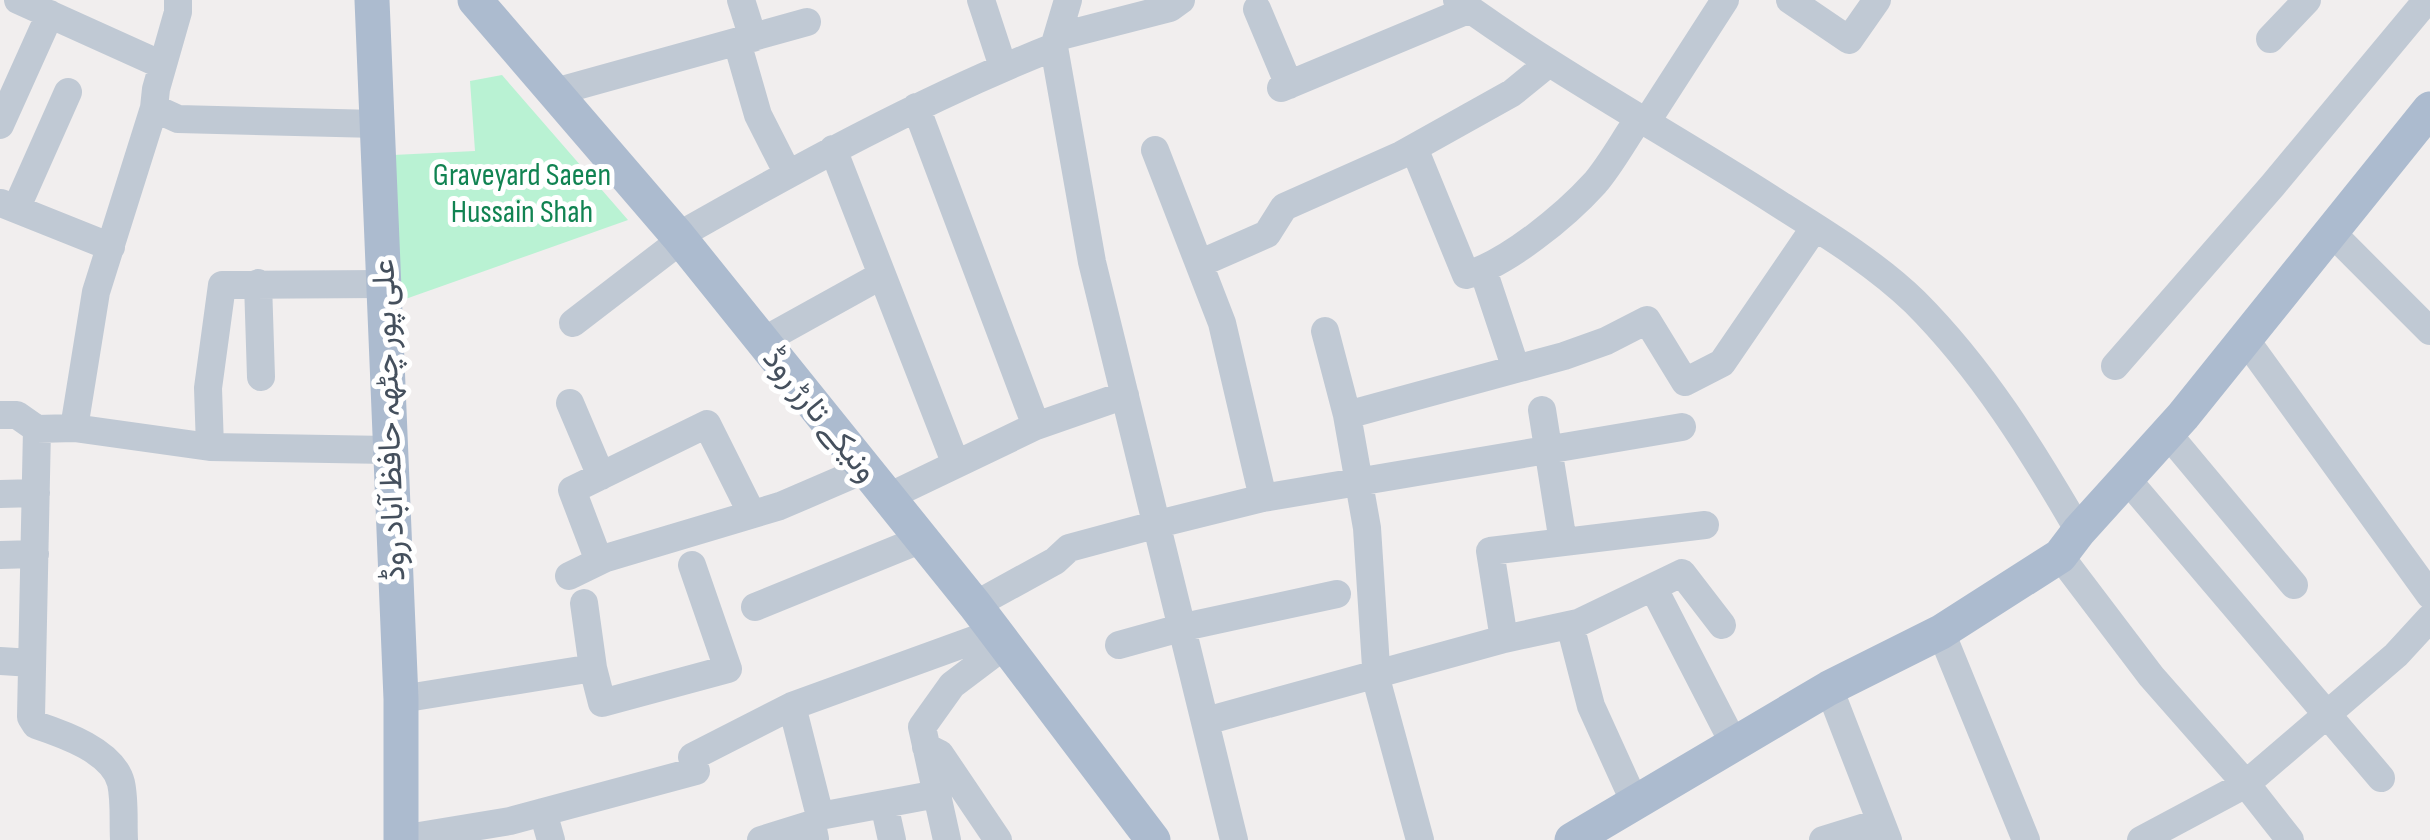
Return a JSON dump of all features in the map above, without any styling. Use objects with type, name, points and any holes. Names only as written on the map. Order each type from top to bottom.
[{"type":"main road","name":"علی پور چٹھہ حافظ آباد روڈ","points":[[372,0],[401,699],[401,839]]},
{"type":"main road","name":"ونیکے تارڑ روڈ","points":[[475,0],[680,238],[992,628],[1153,840]]},
{"type":"main road","points":[[1572,840],[1828,688],[1941,632],[2069,543],[2167,434],[2430,109]]},
{"type":"street","points":[[0,15],[7,0]]},
{"type":"street","points":[[18,0],[162,65]]},
{"type":"street","points":[[74,428],[96,292],[154,108],[178,0]]},
{"type":"street","points":[[741,0],[758,115],[788,174]]},
{"type":"street","points":[[981,0],[1003,68]]},
{"type":"street","points":[[1068,0],[1056,42],[1092,262],[1234,840]]},
{"type":"street","points":[[573,323],[680,238],[832,150],[1056,42],[1170,8],[1181,0]]},
{"type":"street","points":[[1414,148],[1466,275],[1483,270],[1520,246],[1595,182],[1726,0]]},
{"type":"street","points":[[1790,0],[1849,40],[1877,0]]},
{"type":"street","points":[[2270,39],[2307,0]]},
{"type":"street","points":[[2115,366],[2427,0]]},
{"type":"street","points":[[1257,9],[1285,86],[1464,5],[1548,63],[1815,227],[1913,300],[1951,342],[2028,445],[2069,543],[2150,676],[2290,840]]},
{"type":"street","points":[[0,125],[50,14]]},
{"type":"street","points":[[555,92],[807,22]]},
{"type":"street","points":[[1201,263],[1267,234],[1284,207],[1414,148],[1512,92],[1548,63]]},
{"type":"street","points":[[68,92],[8,206],[110,247]]},
{"type":"street","points":[[154,108],[178,119],[377,124]]},
{"type":"street","points":[[916,108],[1036,426]]},
{"type":"street","points":[[832,150],[955,462]]},
{"type":"street","points":[[1155,150],[1222,323],[1262,498]]},
{"type":"street","points":[[1348,415],[1606,341],[1647,320],[1685,382],[1722,363],[1815,227]]},
{"type":"street","points":[[2331,232],[2430,331]]},
{"type":"street","points":[[1483,270],[1516,369]]},
{"type":"street","points":[[763,341],[882,276]]},
{"type":"street","points":[[210,447],[208,388],[219,290],[227,283],[383,284]]},
{"type":"street","points":[[258,283],[260,377]]},
{"type":"street","points":[[1325,331],[1348,415],[1366,528],[1376,674],[1420,840]]},
{"type":"street","points":[[2245,338],[2430,595]]},
{"type":"street","points":[[568,576],[599,561],[752,514],[955,462],[1036,426],[1125,395]]},
{"type":"street","points":[[570,403],[601,476]]},
{"type":"street","points":[[1542,410],[1562,542]]},
{"type":"street","points":[[0,416],[18,415],[37,429],[74,428],[210,447],[390,450]]},
{"type":"street","points":[[599,561],[572,490],[707,424],[752,514]]},
{"type":"street","points":[[947,840],[922,727],[992,628],[1069,548],[1262,498],[1682,427]]},
{"type":"street","points":[[37,429],[31,717],[36,724],[92,750],[117,773],[121,782],[124,840]]},
{"type":"street","points":[[2167,434],[2294,585]]},
{"type":"street","points":[[2126,478],[2381,778]]},
{"type":"street","points":[[0,494],[36,493]]},
{"type":"street","points":[[1504,640],[1490,551],[1706,525]]},
{"type":"street","points":[[755,607],[922,539]]},
{"type":"street","points":[[0,554],[34,554]]},
{"type":"street","points":[[584,603],[602,703],[728,668],[692,565]]},
{"type":"street","points":[[1206,722],[1570,625],[1682,574],[1722,624]]},
{"type":"street","points":[[1653,587],[1734,744]]},
{"type":"street","points":[[1119,644],[1336,594]]},
{"type":"street","points":[[2140,840],[2246,784],[2396,655],[2430,618]]},
{"type":"street","points":[[1570,625],[1591,706],[1634,803]]},
{"type":"street","points":[[401,839],[510,821],[696,771],[692,757],[792,706],[992,628]]},
{"type":"street","points":[[1941,632],[2026,840]]},
{"type":"street","points":[[0,662],[32,663]]},
{"type":"street","points":[[401,699],[593,668]]},
{"type":"street","points":[[1823,840],[1885,831],[1828,688]]},
{"type":"street","points":[[792,706],[816,827]]},
{"type":"street","points":[[926,747],[940,754],[998,840]]},
{"type":"street","points":[[761,840],[884,804],[937,794]]},
{"type":"street","points":[[884,804],[892,840]]},
{"type":"street","points":[[543,812],[551,840]]},
{"type":"green space","name":"Graveyard Saeen Hussain Shah","points":[[502,75],[628,220],[397,302],[393,155],[475,151],[470,81]]}]
